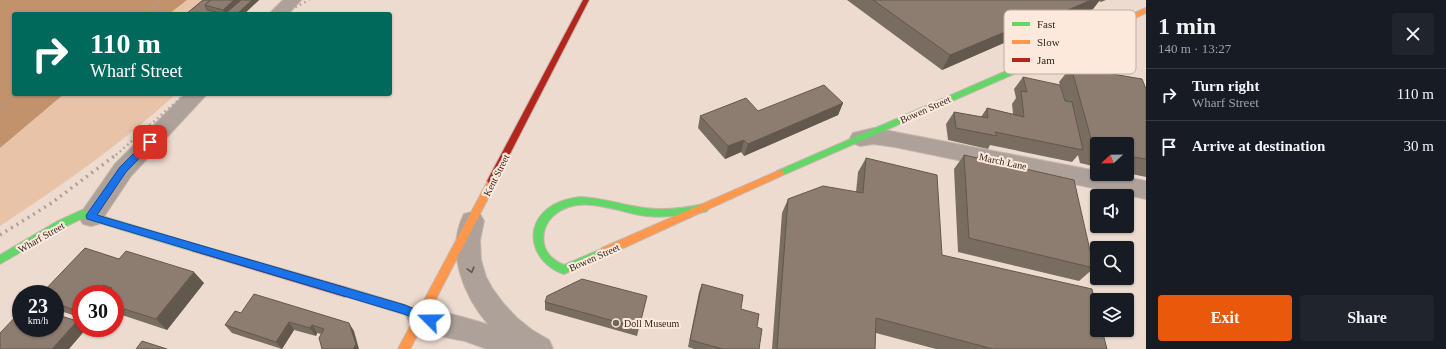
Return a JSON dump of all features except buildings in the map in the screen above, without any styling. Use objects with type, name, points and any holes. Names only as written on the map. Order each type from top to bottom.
[{"type":"street","points":[[280,12],[293,0]]},
{"type":"street","name":"Kent Street","points":[[404,349],[474,218],[586,0]]},
{"type":"street","name":"Bowen Street","points":[[1136,14],[1146,10]]},
{"type":"street","name":"Bowen Street","points":[[704,208],[686,211],[653,212],[625,209],[592,201],[577,200],[567,202],[554,208],[544,219],[539,232],[540,248],[546,259],[551,264],[564,270],[704,208],[1004,74]]},
{"type":"street","name":"Wharf Street","points":[[0,260],[59,225],[86,215],[123,170],[195,96]]},
{"type":"street","name":"March Lane","points":[[860,138],[874,136],[895,139],[1146,190]]},
{"type":"street","points":[[86,215],[405,310],[439,324],[465,329],[529,349]]},
{"type":"street","points":[[474,218],[470,229],[468,253],[470,266],[476,284],[488,304],[505,323],[519,336],[539,349]]},
{"type":"path","points":[[144,12],[161,0]]},
{"type":"path","points":[[0,107],[17,96]]},
{"type":"shaded area","points":[[0,0],[187,0],[172,12],[12,12],[12,96],[62,96],[0,148]]},
{"type":"shaded area","points":[[187,0],[211,0],[197,12],[172,12]]},
{"type":"shaded area","points":[[62,96],[174,96],[134,130],[91,163],[0,226],[0,148]]},
{"type":"railway","points":[[286,12],[309,0]]},
{"type":"railway","points":[[116,155],[183,96]]},
{"type":"railway","points":[[0,235],[50,204],[117,154]]},
{"type":"traffic: fast","points":[[780,173],[1006,74]]},
{"type":"traffic: fast","points":[[606,251],[564,270],[557,267],[544,256],[540,248],[540,228],[546,217],[556,208],[568,203],[580,201],[594,201],[653,213],[690,211],[704,208]]},
{"type":"traffic: fast","points":[[0,260],[59,225],[82,214],[195,248]]},
{"type":"traffic: fast","points":[[345,292],[405,310],[420,317]]},
{"type":"traffic: slow","points":[[1136,15],[1146,10]]},
{"type":"traffic: slow","points":[[606,251],[780,173]]},
{"type":"traffic: slow","points":[[404,349],[492,181]]},
{"type":"traffic: jam","points":[[492,181],[586,0]]},
{"type":"traffic: jam","points":[[195,248],[345,292]]},
{"type":"place","name":"Doll Museum","points":[[616,323]]},
{"type":"route","points":[[150,142],[123,170],[91,216],[405,310],[430,320]]}]
